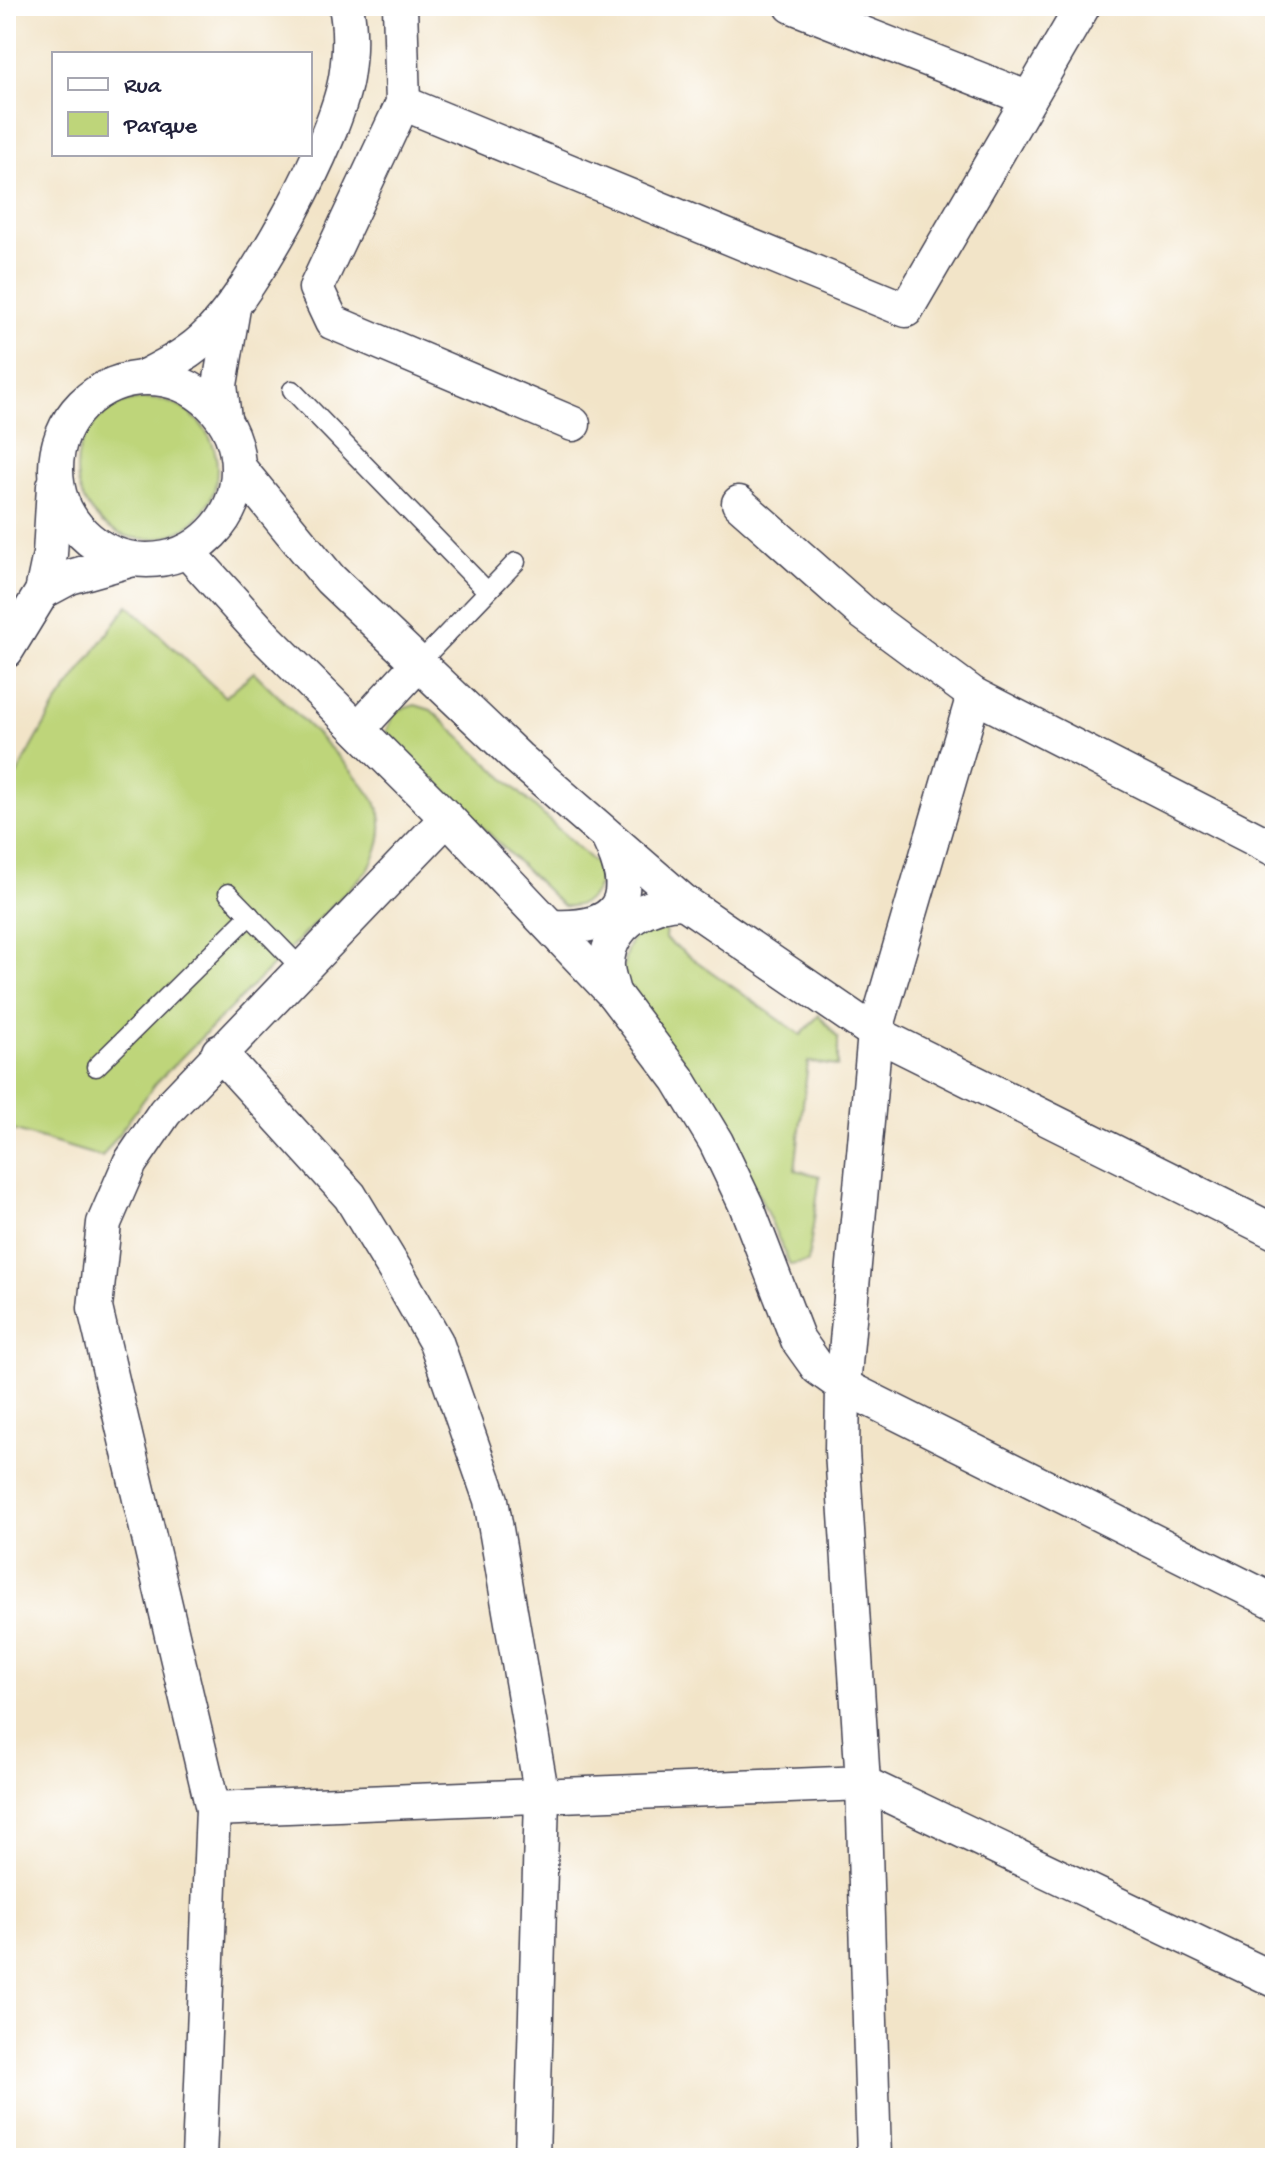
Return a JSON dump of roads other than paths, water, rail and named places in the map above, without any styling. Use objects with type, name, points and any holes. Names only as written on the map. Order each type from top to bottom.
[{"type":"street","points":[[6,651],[42,592],[51,541],[57,447],[69,420],[89,397],[114,383],[144,377],[188,352],[233,307],[266,255],[329,133],[346,81],[351,31],[346,6]]},
{"type":"street","points":[[400,6],[403,103],[316,288],[332,322],[573,424]]},
{"type":"street","points":[[792,6],[1027,98]]},
{"type":"street","points":[[403,103],[906,310],[1083,6]]},
{"type":"street","points":[[42,592],[85,572],[130,560],[160,561],[188,552],[209,537],[226,518],[236,494],[239,468],[235,443],[224,419],[220,385],[233,307]]},
{"type":"street","points":[[144,377],[175,382],[202,396],[224,419]]},
{"type":"street","points":[[239,468],[330,579],[418,664],[684,902],[875,1033],[1275,1232]]},
{"type":"street","points":[[54,477],[63,506],[79,531],[102,550],[130,560]]},
{"type":"street","points":[[739,503],[862,612],[974,695],[1275,849]]},
{"type":"street","points":[[188,552],[266,638],[447,818],[613,993],[678,1079],[716,1142],[746,1205],[798,1340],[818,1368],[843,1386],[1275,1602]]},
{"type":"street","points":[[359,728],[418,664]]},
{"type":"street","points":[[876,2157],[863,1783],[842,1451],[843,1386],[875,1033],[974,695]]},
{"type":"street","points":[[199,2158],[213,1809],[95,1308],[104,1223],[130,1163],[165,1112],[219,1052],[447,818]]},
{"type":"street","points":[[553,927],[595,925],[616,907],[623,893],[623,880],[620,862],[608,836]]},
{"type":"street","points":[[613,993],[607,963],[613,939],[624,925],[644,909],[663,902],[684,902]]},
{"type":"street","points":[[219,1052],[350,1196],[436,1342],[491,1500],[542,1797],[532,2158]]},
{"type":"street","points":[[213,1809],[863,1783],[1275,1980]]},
{"type":"lane","points":[[292,390],[487,591]]},
{"type":"lane","points":[[418,664],[516,562]]},
{"type":"lane","points":[[228,893],[301,968]]},
{"type":"lane","points":[[96,1067],[250,915]]}]
